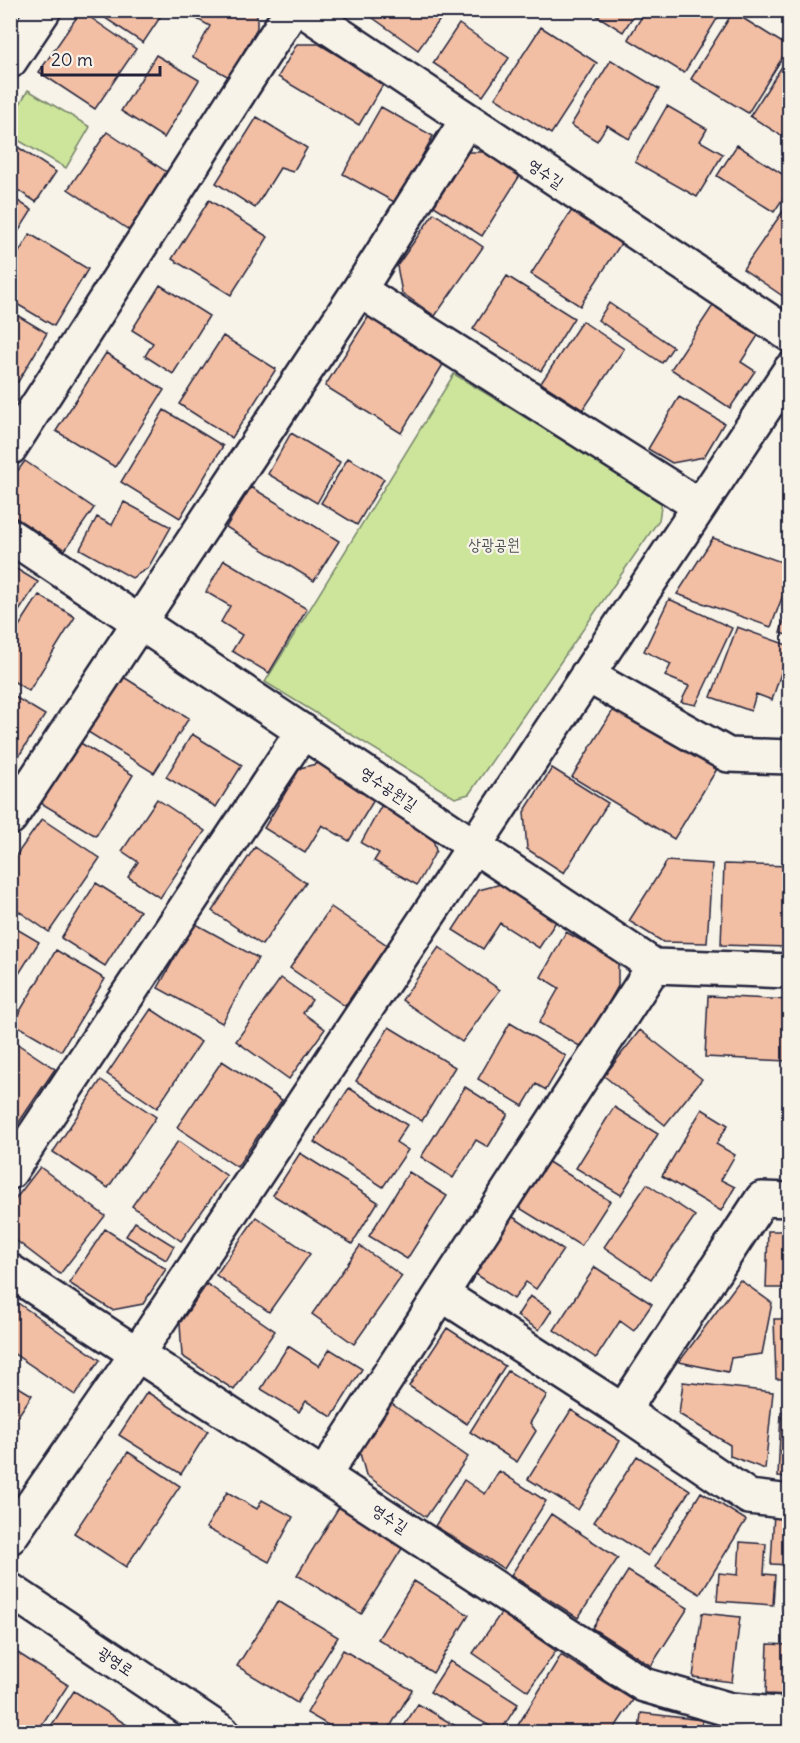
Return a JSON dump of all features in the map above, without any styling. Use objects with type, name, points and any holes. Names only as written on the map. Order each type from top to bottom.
[{"type":"street","points":[[10,61],[44,10]]},
{"type":"street","points":[[10,448],[292,10]]},
{"type":"street","name":"영수길","points":[[303,10],[789,335]]},
{"type":"street","points":[[10,818],[141,622],[467,120]]},
{"type":"street","points":[[358,290],[698,505]]},
{"type":"street","points":[[10,1537],[137,1354],[789,370]]},
{"type":"street","name":"영수공원길","points":[[10,536],[654,966]]},
{"type":"street","points":[[587,675],[729,755],[789,757]]},
{"type":"street","points":[[10,1172],[303,731]]},
{"type":"street","points":[[324,1475],[443,1295],[654,966],[789,971]]},
{"type":"street","points":[[623,1411],[762,1199],[789,1200]]},
{"type":"street","name":"영수길","points":[[10,1271],[645,1685],[731,1710],[789,1715]]},
{"type":"street","points":[[443,1295],[623,1411],[749,1497],[789,1502]]},
{"type":"street","name":"광영로","points":[[10,1590],[222,1732]]},
{"type":"green space","points":[[28,90],[90,127],[66,168],[11,136],[11,119]]},
{"type":"green space","name":"상광공원","points":[[454,374],[662,501],[659,520],[469,794],[455,798],[265,682]]},
{"type":"building","points":[[93,10],[165,10],[143,43]]},
{"type":"building","points":[[188,10],[257,10],[257,28],[229,77],[193,57],[210,26],[186,13]]},
{"type":"building","points":[[367,10],[447,10],[418,50],[366,13]]},
{"type":"building","points":[[588,10],[637,10],[623,32]]},
{"type":"building","points":[[646,10],[714,10],[720,14],[684,73],[628,39]]},
{"type":"building","points":[[81,11],[136,49],[95,109],[39,72]]},
{"type":"building","points":[[733,12],[789,47],[748,113],[691,79]]},
{"type":"building","points":[[459,24],[509,58],[483,96],[433,63]]},
{"type":"building","points":[[541,27],[597,63],[551,134],[495,98]]},
{"type":"building","points":[[297,44],[319,44],[384,83],[359,125],[278,77]]},
{"type":"building","points":[[790,54],[790,141],[750,116]]},
{"type":"building","points":[[156,55],[199,80],[164,138],[121,111]]},
{"type":"building","points":[[611,60],[659,89],[629,139],[607,125],[597,141],[571,125]]},
{"type":"building","points":[[667,106],[707,129],[700,141],[723,154],[697,197],[635,162]]},
{"type":"building","points":[[381,107],[433,136],[396,203],[343,174]]},
{"type":"building","points":[[257,117],[307,148],[293,172],[280,168],[255,208],[216,183]]},
{"type":"building","points":[[107,132],[171,175],[132,232],[68,189]]},
{"type":"building","points":[[10,142],[56,172],[36,202],[10,185]]},
{"type":"building","points":[[737,145],[790,179],[790,188],[774,212],[717,176]]},
{"type":"building","points":[[468,152],[496,152],[524,169],[482,236],[434,206]]},
{"type":"building","points":[[10,196],[32,210],[10,245]]},
{"type":"building","points":[[209,200],[268,237],[231,295],[172,259]]},
{"type":"building","points":[[790,201],[790,294],[787,299],[743,269]]},
{"type":"building","points":[[572,210],[622,242],[580,306],[531,274]]},
{"type":"building","points":[[434,213],[483,247],[435,316],[402,293],[397,266]]},
{"type":"building","points":[[30,234],[88,269],[54,326],[10,300],[10,267]]},
{"type":"building","points":[[507,276],[574,318],[541,371],[473,329]]},
{"type":"building","points":[[160,285],[209,316],[173,374],[145,356],[153,343],[132,330]]},
{"type":"building","points":[[609,303],[673,347],[662,363],[598,320]]},
{"type":"building","points":[[714,304],[759,334],[741,362],[755,371],[730,408],[671,369]]},
{"type":"building","points":[[10,311],[47,333],[18,382],[10,378]]},
{"type":"building","points":[[369,316],[444,363],[401,433],[325,386]]},
{"type":"building","points":[[582,321],[624,349],[583,410],[541,383]]},
{"type":"building","points":[[223,336],[276,369],[232,438],[179,404]]},
{"type":"building","points":[[106,353],[164,390],[115,467],[56,431]]},
{"type":"building","points":[[679,397],[724,423],[704,457],[672,463],[648,449]]},
{"type":"building","points":[[164,410],[223,446],[180,518],[121,482]]},
{"type":"building","points":[[291,433],[340,462],[317,503],[268,474]]},
{"type":"building","points":[[348,458],[384,479],[357,525],[321,503]]},
{"type":"building","points":[[25,461],[94,508],[65,550],[13,516],[10,481]]},
{"type":"building","points":[[251,487],[339,541],[314,581],[226,527]]},
{"type":"building","points":[[124,502],[171,527],[148,568],[132,578],[80,549],[97,517],[112,525]]},
{"type":"building","points":[[713,538],[790,565],[790,576],[771,627],[677,594]]},
{"type":"building","points":[[224,560],[307,609],[269,673],[232,651],[242,635],[221,622],[230,606],[206,592]]},
{"type":"building","points":[[10,565],[38,582],[10,625]]},
{"type":"building","points":[[39,595],[75,617],[29,691],[10,679],[10,640]]},
{"type":"building","points":[[669,599],[732,628],[696,705],[681,702],[689,686],[665,676],[671,664],[644,651]]},
{"type":"building","points":[[790,599],[790,636],[780,633]]},
{"type":"building","points":[[737,627],[790,646],[772,700],[756,694],[751,711],[711,697]]},
{"type":"building","points":[[122,676],[189,718],[154,773],[88,732]]},
{"type":"building","points":[[10,694],[45,715],[10,770]]},
{"type":"building","points":[[615,707],[717,769],[674,839],[572,777]]},
{"type":"building","points":[[192,734],[242,765],[216,807],[166,777]]},
{"type":"building","points":[[79,742],[133,775],[96,836],[41,803]]},
{"type":"building","points":[[324,762],[377,795],[349,841],[322,825],[305,853],[264,828],[300,768]]},
{"type":"building","points":[[552,768],[608,803],[564,873],[527,849],[524,812]]},
{"type":"building","points":[[157,799],[205,831],[160,898],[128,877],[138,862],[122,851]]},
{"type":"building","points":[[384,801],[430,826],[436,851],[417,885],[374,861],[379,853],[361,843]]},
{"type":"building","points":[[42,819],[100,858],[49,932],[10,905],[10,864]]},
{"type":"building","points":[[255,847],[306,883],[262,945],[212,911]]},
{"type":"building","points":[[667,861],[712,864],[707,943],[663,942],[629,921]]},
{"type":"building","points":[[724,864],[790,866],[787,947],[721,945]]},
{"type":"building","points":[[96,883],[140,911],[105,966],[61,938]]},
{"type":"building","points":[[501,884],[557,920],[539,948],[500,923],[483,949],[453,930],[479,890]]},
{"type":"building","points":[[331,907],[387,945],[345,1006],[290,968]]},
{"type":"building","points":[[194,923],[258,958],[222,1023],[158,988]]},
{"type":"building","points":[[10,925],[39,942],[10,988]]},
{"type":"building","points":[[566,932],[618,961],[618,986],[583,1048],[539,1023],[559,988],[541,977]]},
{"type":"building","points":[[439,947],[500,990],[462,1042],[402,1000]]},
{"type":"building","points":[[56,950],[105,979],[61,1051],[13,1023]]},
{"type":"building","points":[[281,978],[312,1000],[303,1013],[325,1029],[289,1079],[236,1041]]},
{"type":"building","points":[[708,996],[790,1000],[788,1061],[705,1057]]},
{"type":"building","points":[[151,1009],[201,1042],[157,1108],[107,1074]]},
{"type":"building","points":[[510,1023],[566,1056],[546,1090],[536,1084],[523,1106],[478,1079]]},
{"type":"building","points":[[389,1027],[455,1067],[422,1121],[356,1081]]},
{"type":"building","points":[[640,1030],[702,1079],[665,1125],[604,1076]]},
{"type":"building","points":[[10,1039],[55,1069],[13,1131],[10,1129]]},
{"type":"building","points":[[222,1061],[282,1100],[237,1167],[177,1127]]},
{"type":"building","points":[[101,1080],[156,1117],[108,1188],[53,1152]]},
{"type":"building","points":[[465,1087],[508,1114],[488,1147],[476,1140],[453,1178],[421,1157]]},
{"type":"building","points":[[349,1088],[407,1125],[396,1142],[408,1150],[383,1187],[314,1142]]},
{"type":"building","points":[[614,1107],[658,1134],[621,1195],[576,1168]]},
{"type":"building","points":[[702,1109],[728,1125],[716,1144],[735,1155],[721,1180],[735,1187],[721,1211],[662,1176]]},
{"type":"building","points":[[178,1141],[227,1176],[181,1241],[132,1206]]},
{"type":"building","points":[[300,1153],[378,1202],[352,1244],[273,1195]]},
{"type":"building","points":[[547,1161],[610,1201],[581,1246],[518,1207]]},
{"type":"building","points":[[40,1167],[105,1216],[60,1274],[13,1238],[10,1224],[10,1206]]},
{"type":"building","points":[[409,1172],[447,1196],[407,1259],[369,1236]]},
{"type":"building","points":[[647,1184],[695,1216],[651,1279],[604,1247]]},
{"type":"building","points":[[507,1213],[563,1250],[536,1289],[526,1282],[514,1299],[468,1269]]},
{"type":"building","points":[[256,1217],[310,1254],[269,1312],[216,1275]]},
{"type":"building","points":[[135,1222],[174,1246],[166,1260],[126,1236]]},
{"type":"building","points":[[105,1229],[166,1269],[143,1304],[112,1310],[69,1283]]},
{"type":"building","points":[[768,1231],[790,1231],[790,1288],[766,1288]]},
{"type":"building","points":[[360,1246],[402,1276],[354,1344],[312,1314]]},
{"type":"building","points":[[595,1267],[652,1304],[634,1331],[620,1321],[596,1358],[554,1330]]},
{"type":"building","points":[[740,1280],[772,1303],[762,1354],[731,1358],[728,1372],[679,1362]]},
{"type":"building","points":[[207,1284],[275,1331],[234,1390],[182,1356],[180,1323]]},
{"type":"building","points":[[530,1296],[552,1310],[539,1330],[517,1316]]},
{"type":"building","points":[[15,1301],[100,1360],[75,1395],[10,1351],[10,1308]]},
{"type":"building","points":[[774,1319],[790,1319],[790,1379],[776,1379]]},
{"type":"building","points":[[447,1328],[505,1366],[467,1424],[409,1386]]},
{"type":"building","points":[[288,1346],[319,1366],[330,1349],[362,1369],[332,1417],[306,1401],[299,1412],[261,1389]]},
{"type":"building","points":[[508,1371],[547,1395],[530,1423],[536,1431],[517,1462],[470,1432]]},
{"type":"building","points":[[10,1382],[32,1395],[10,1428]]},
{"type":"building","points":[[683,1382],[773,1392],[765,1469],[730,1456],[730,1445],[679,1414]]},
{"type":"building","points":[[147,1392],[208,1431],[181,1474],[119,1435]]},
{"type":"building","points":[[389,1402],[468,1457],[426,1517],[366,1475],[358,1446]]},
{"type":"building","points":[[571,1410],[620,1441],[578,1510],[528,1479]]},
{"type":"building","points":[[781,1412],[790,1413],[790,1478],[778,1477]]},
{"type":"building","points":[[128,1452],[180,1486],[126,1567],[74,1533]]},
{"type":"building","points":[[637,1456],[690,1490],[648,1556],[594,1522]]},
{"type":"building","points":[[499,1471],[546,1501],[504,1569],[435,1526],[464,1480],[485,1494]]},
{"type":"building","points":[[227,1492],[257,1509],[262,1500],[293,1517],[269,1562],[206,1528]]},
{"type":"building","points":[[701,1492],[746,1520],[700,1594],[655,1567]]},
{"type":"building","points":[[339,1507],[403,1547],[361,1614],[297,1575]]},
{"type":"building","points":[[774,1513],[790,1514],[790,1565],[771,1564]]},
{"type":"building","points":[[551,1514],[618,1558],[578,1618],[511,1575]]},
{"type":"building","points":[[740,1542],[766,1544],[764,1574],[775,1575],[773,1605],[717,1601],[719,1573],[738,1575]]},
{"type":"building","points":[[628,1571],[688,1608],[651,1666],[592,1628]]},
{"type":"building","points":[[414,1581],[469,1615],[433,1673],[378,1639]]},
{"type":"building","points":[[782,1581],[790,1581],[790,1610],[782,1610]]},
{"type":"building","points":[[278,1601],[338,1637],[297,1703],[237,1666]]},
{"type":"building","points":[[501,1613],[556,1651],[528,1691],[473,1653]]},
{"type":"building","points":[[702,1613],[740,1617],[732,1682],[693,1677]]},
{"type":"building","points":[[768,1644],[790,1645],[790,1695],[766,1694]]},
{"type":"building","points":[[10,1648],[68,1685],[37,1732],[32,1732],[10,1719]]},
{"type":"building","points":[[343,1650],[412,1690],[387,1732],[340,1732],[307,1713]]},
{"type":"building","points":[[561,1655],[633,1700],[612,1732],[596,1732],[586,1726],[582,1732],[519,1732],[515,1730]]},
{"type":"building","points":[[450,1661],[518,1704],[500,1732],[430,1692]]},
{"type":"building","points":[[74,1691],[138,1732],[47,1732]]},
{"type":"building","points":[[418,1704],[466,1732],[400,1732]]},
{"type":"building","points":[[641,1713],[702,1720],[701,1732],[639,1732]]},
{"type":"building","points":[[712,1724],[784,1732],[711,1732]]}]
